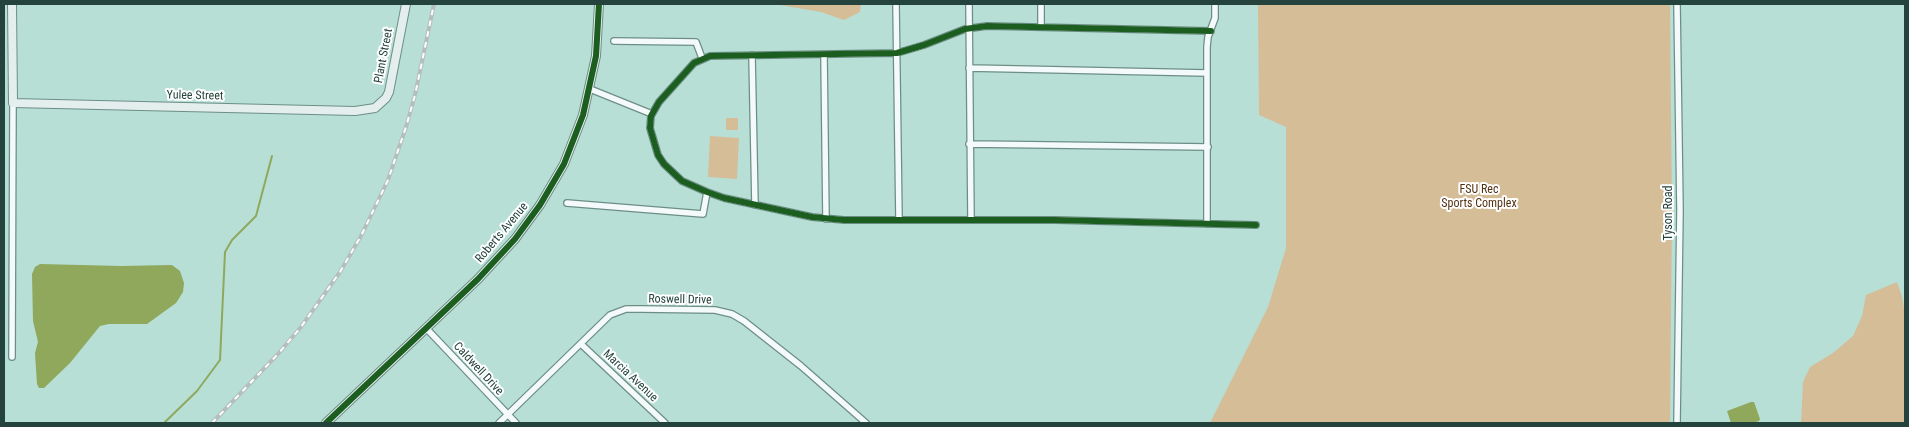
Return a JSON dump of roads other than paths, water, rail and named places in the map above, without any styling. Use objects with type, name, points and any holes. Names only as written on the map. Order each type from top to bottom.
[{"type":"street","name":"Plant Street","points":[[375,108],[386,98],[391,84],[406,4]]},
{"type":"street","name":"Roberts Avenue","points":[[326,423],[507,248],[540,205],[564,164],[578,132],[590,89],[596,56],[599,4]]},
{"type":"street","points":[[896,4],[899,220]]},
{"type":"street","points":[[969,4],[971,220]]},
{"type":"street","points":[[1041,4],[1041,27]]},
{"type":"street","points":[[1207,224],[1207,47],[1215,18],[1215,4]]},
{"type":"street","name":"Tyson Road","points":[[1677,4],[1680,210],[1677,423]]},
{"type":"street","points":[[4,7],[12,5],[13,22],[12,357]]},
{"type":"street","points":[[4,22],[13,22]]},
{"type":"street","points":[[1211,31],[987,26],[969,28],[897,53],[721,55],[702,58],[679,78],[659,102],[652,114],[650,128],[654,144],[664,164],[682,181],[707,192],[755,205],[826,219],[1256,225]]},
{"type":"street","points":[[614,41],[696,42],[702,58]]},
{"type":"street","points":[[752,55],[755,205]]},
{"type":"street","points":[[824,55],[826,219]]},
{"type":"street","points":[[969,68],[1207,73]]},
{"type":"street","points":[[590,89],[652,114]]},
{"type":"street","name":"Yulee Street","points":[[13,103],[355,111],[375,108]]},
{"type":"street","points":[[969,144],[1208,147]]},
{"type":"street","points":[[567,203],[703,214],[707,192]]},
{"type":"street","name":"Roswell Drive","points":[[500,423],[610,316],[626,309],[694,309],[723,312],[744,321],[801,366],[866,423]]},
{"type":"street","name":"Caldwell Drive","points":[[426,328],[516,423]]},
{"type":"street","points":[[4,343],[13,343]]},
{"type":"street","name":"Marcia Avenue","points":[[581,344],[665,423]]},
{"type":"waterway","points":[[164,423],[197,391],[220,360],[225,252],[232,240],[256,216],[272,156]]},
{"type":"railway","points":[[212,423],[301,327],[340,272],[361,236],[388,180],[406,127],[415,95],[434,4]]},
{"type":"park label","name":"FSU Rec Sports Complex","points":[[1479,197]]}]
